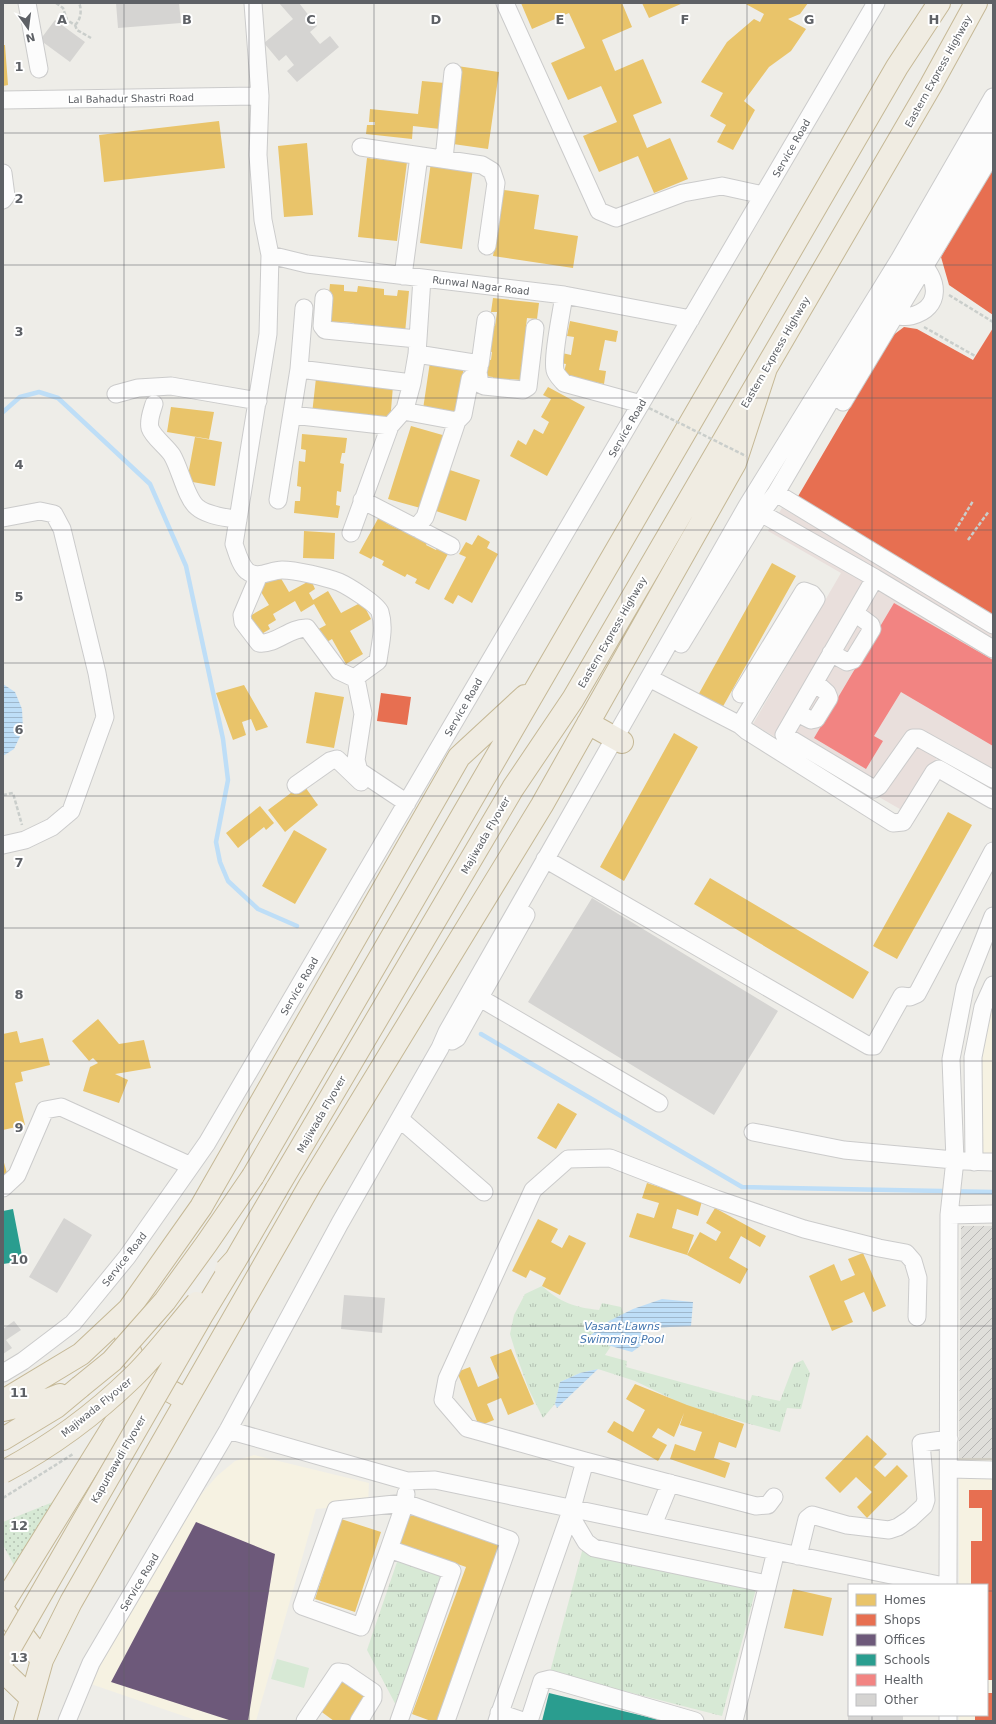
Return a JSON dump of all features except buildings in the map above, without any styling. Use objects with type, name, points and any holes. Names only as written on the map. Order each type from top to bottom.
[{"type":"highway","points":[[897,68],[928,3]]},
{"type":"highway","points":[[3,1440],[56,1407],[112,1361],[165,1301],[207,1243],[252,1176],[897,68],[939,3]]},
{"type":"highway","name":"Eastern Express Highway","points":[[573,699],[931,85],[976,3]]},
{"type":"highway","points":[[931,85],[991,3]]},
{"type":"highway","points":[[25,1721],[42,1660],[71,1602],[310,1185],[542,805],[735,464],[766,368]]},
{"type":"highway","points":[[3,1401],[81,1354],[129,1309],[201,1207],[459,757],[540,682]]},
{"type":"highway","name":"Majiwada Flyover","points":[[3,1472],[63,1435],[101,1406],[134,1376],[236,1259],[513,788],[573,699]]},
{"type":"highway","points":[[592,716],[622,734]]},
{"type":"highway","name":"Kapurbawdi Flyover","points":[[3,1660],[202,1315],[236,1259]]},
{"type":"highway","points":[[129,1309],[126,1332],[130,1353],[145,1375],[186,1400]]},
{"type":"highway","points":[[3,1604],[145,1375]]},
{"type":"highway","points":[[3,1410],[50,1399],[80,1387]]},
{"type":"highway","points":[[3,1610],[42,1660]]},
{"type":"highway","points":[[3,1671],[31,1698]]},
{"type":"street","points":[[27,3],[39,69]]},
{"type":"street","points":[[253,3],[260,96],[258,155],[263,220],[270,255],[268,334],[234,544],[240,560],[247,571],[259,575],[281,570],[297,572],[339,582],[367,599],[380,611],[382,630],[378,661],[360,674],[356,680],[363,714],[356,760],[359,771],[404,808]]},
{"type":"street","points":[[505,3],[599,211],[616,218],[682,193],[722,186],[763,195]]},
{"type":"street","name":"Service Road","points":[[3,1373],[24,1361],[73,1323],[127,1257],[207,1143],[404,808],[645,406],[691,319],[876,3]]},
{"type":"street","points":[[444,159],[453,72]]},
{"type":"street","name":"Lal Bahadur Shastri Road","points":[[3,100],[260,96]]},
{"type":"street","name":"Service Road","points":[[67,1721],[91,1662],[228,1430],[340,1223],[401,1120],[440,1048],[447,1032],[550,861],[653,680],[993,97]]},
{"type":"street","name":"Service Road","points":[[754,509],[776,493],[920,262],[943,224],[993,125]]},
{"type":"street","points":[[361,147],[482,165],[492,171],[496,183],[487,246]]},
{"type":"street","points":[[943,224],[989,159],[993,149]]},
{"type":"street","points":[[403,276],[419,156]]},
{"type":"street","points":[[3,173],[6,196],[3,200]]},
{"type":"street","name":"Runwal Nagar Road","points":[[270,255],[307,264],[564,295],[691,319]]},
{"type":"street","points":[[786,476],[798,471],[805,465],[895,316],[920,262],[932,275],[934,285],[933,299],[930,305],[911,316],[895,316]]},
{"type":"street","points":[[351,533],[390,426],[405,409],[412,383],[417,347],[422,278]]},
{"type":"street","points":[[564,295],[555,359],[555,370],[559,378],[564,383],[645,406]]},
{"type":"street","points":[[324,298],[322,326],[325,330],[417,347],[479,368]]},
{"type":"street","points":[[278,500],[299,369],[304,308]]},
{"type":"street","points":[[486,320],[479,368],[480,384],[484,386],[523,390],[528,387],[535,328]]},
{"type":"street","points":[[416,528],[425,517],[457,421],[463,415],[470,379],[479,368]]},
{"type":"street","points":[[299,369],[412,383]]},
{"type":"street","points":[[116,394],[138,388],[171,386],[258,401]]},
{"type":"street","points":[[154,404],[150,418],[150,428],[152,433],[171,454],[180,469],[192,502],[198,508],[213,514],[238,520]]},
{"type":"street","points":[[403,411],[457,421]]},
{"type":"street","points":[[292,415],[390,426]]},
{"type":"street","points":[[776,493],[993,625]]},
{"type":"street","points":[[362,500],[451,546]]},
{"type":"street","points":[[754,509],[993,649]]},
{"type":"street","points":[[3,518],[40,511],[54,514],[62,529],[98,673],[105,717],[71,811],[52,827],[25,840],[3,845]]},
{"type":"street","points":[[259,575],[242,615],[243,622],[259,643],[266,644],[299,628],[307,628],[339,671],[356,680]]},
{"type":"street","points":[[874,578],[855,614],[784,735],[874,789],[879,786],[914,738],[919,738],[993,779]]},
{"type":"street","points":[[740,725],[816,599],[812,594],[804,591],[741,694]]},
{"type":"street","points":[[831,653],[847,662],[853,660],[872,630],[871,625],[855,614]]},
{"type":"street","points":[[653,680],[740,725],[747,731],[893,822],[903,822],[934,772],[939,769],[993,800]]},
{"type":"street","points":[[296,785],[330,761],[337,759],[371,791],[404,808]]},
{"type":"street","points":[[550,861],[869,1046],[874,1046],[902,996],[910,997],[917,994],[993,851]]},
{"type":"street","name":"Service Road","points":[[440,1048],[457,1038],[480,998],[550,861]]},
{"type":"street","points":[[948,1584],[950,1215],[954,1168],[951,1060],[965,987],[987,947],[993,916]]},
{"type":"street","points":[[974,1162],[973,1057],[983,1007],[993,985]]},
{"type":"street","points":[[480,998],[659,1103]]},
{"type":"street","points":[[3,1188],[17,1175],[45,1110],[61,1108],[191,1166]]},
{"type":"street","points":[[401,1120],[484,1192]]},
{"type":"street","points":[[753,1132],[844,1150],[954,1168],[974,1162],[993,1162]]},
{"type":"street","points":[[774,1496],[768,1505],[756,1506],[467,1428],[443,1400],[447,1378],[533,1190],[568,1159],[610,1158],[716,1199],[804,1229],[906,1254],[913,1262],[918,1278],[917,1317]]},
{"type":"street","points":[[950,1215],[993,1214]]},
{"type":"street","points":[[228,1430],[407,1481],[436,1480],[571,1511],[653,1525],[934,1584]]},
{"type":"street","points":[[798,1556],[807,1519],[812,1515],[847,1525],[889,1530],[898,1528],[910,1519],[924,1506],[926,1500],[921,1443],[949,1439]]},
{"type":"street","points":[[523,1721],[498,1717],[571,1511],[585,1461]]},
{"type":"street","points":[[949,1469],[993,1470]]},
{"type":"street","points":[[407,1481],[405,1503],[361,1627],[302,1606],[336,1510],[405,1503],[510,1540],[446,1721]]},
{"type":"street","points":[[653,1525],[670,1483]]},
{"type":"street","points":[[571,1511],[586,1542],[594,1548],[767,1584]]},
{"type":"street","points":[[389,1549],[452,1571],[398,1721]]},
{"type":"street","points":[[734,1721],[776,1551]]},
{"type":"street","points":[[311,1719],[338,1672],[345,1672],[373,1692],[373,1698],[359,1721]]},
{"type":"street","points":[[529,1721],[542,1681],[550,1679],[695,1721]]},
{"type":"path","points":[[56,3],[63,8],[67,20],[75,25],[77,30],[91,38]]},
{"type":"path","points":[[75,25],[78,22],[80,15],[79,3]]},
{"type":"path","points":[[976,356],[922,327],[930,305],[944,292],[993,322]]},
{"type":"path","points":[[645,406],[746,456]]},
{"type":"path","points":[[973,502],[955,531],[973,502]]},
{"type":"path","points":[[968,540],[989,512]]},
{"type":"path","points":[[3,795],[13,793],[23,826]]},
{"type":"path","points":[[3,1498],[74,1453]]},
{"type":"shaded area","points":[[782,508],[993,630],[993,769],[946,742],[905,812],[753,724],[841,573],[768,531]]},
{"type":"shaded area","points":[[993,983],[993,1171],[970,1170],[965,1058]]},
{"type":"shaded area","points":[[961,1226],[993,1226],[993,1458],[959,1458]]},
{"type":"shaded area","points":[[254,1455],[369,1483],[368,1504],[316,1509],[256,1721],[198,1721],[88,1683],[198,1498],[217,1476],[235,1461]]},
{"type":"shaded area","points":[[959,1458],[993,1458],[993,1721],[959,1721],[959,1716],[988,1716],[988,1584],[959,1584]]},
{"type":"green space","points":[[542,1286],[555,1296],[575,1306],[599,1310],[602,1303],[621,1307],[624,1314],[596,1330],[586,1339],[611,1346],[605,1355],[627,1361],[626,1367],[750,1401],[752,1395],[780,1401],[794,1364],[803,1360],[810,1373],[801,1409],[787,1408],[780,1432],[691,1408],[635,1381],[598,1369],[580,1373],[560,1382],[555,1404],[543,1418],[529,1390],[510,1334],[514,1315],[525,1294]]},
{"type":"green space","points":[[53,1502],[14,1565],[3,1545],[3,1522]]},
{"type":"green space","points":[[585,1540],[757,1585],[722,1716],[550,1672]]},
{"type":"green space","points":[[398,1559],[445,1576],[399,1711],[367,1650]]},
{"type":"green space","points":[[277,1659],[309,1668],[304,1688],[271,1679]]},
{"type":"water","points":[[3,684],[15,692],[22,709],[23,730],[14,749],[3,756]]},
{"type":"water","name":"Vasant Lawns Swimming Pool","points":[[662,1299],[693,1302],[691,1326],[649,1328],[639,1331],[650,1339],[632,1352],[586,1339],[607,1322],[633,1309]]},
{"type":"water","points":[[598,1369],[557,1408],[555,1404],[560,1382],[580,1373]]},
{"type":"waterway","points":[[3,412],[20,397],[39,392],[58,398],[150,484],[186,566],[223,739],[228,780],[216,842],[220,862],[228,881],[258,909],[297,926]]},
{"type":"waterway","points":[[481,1034],[742,1187],[993,1192]]}]
